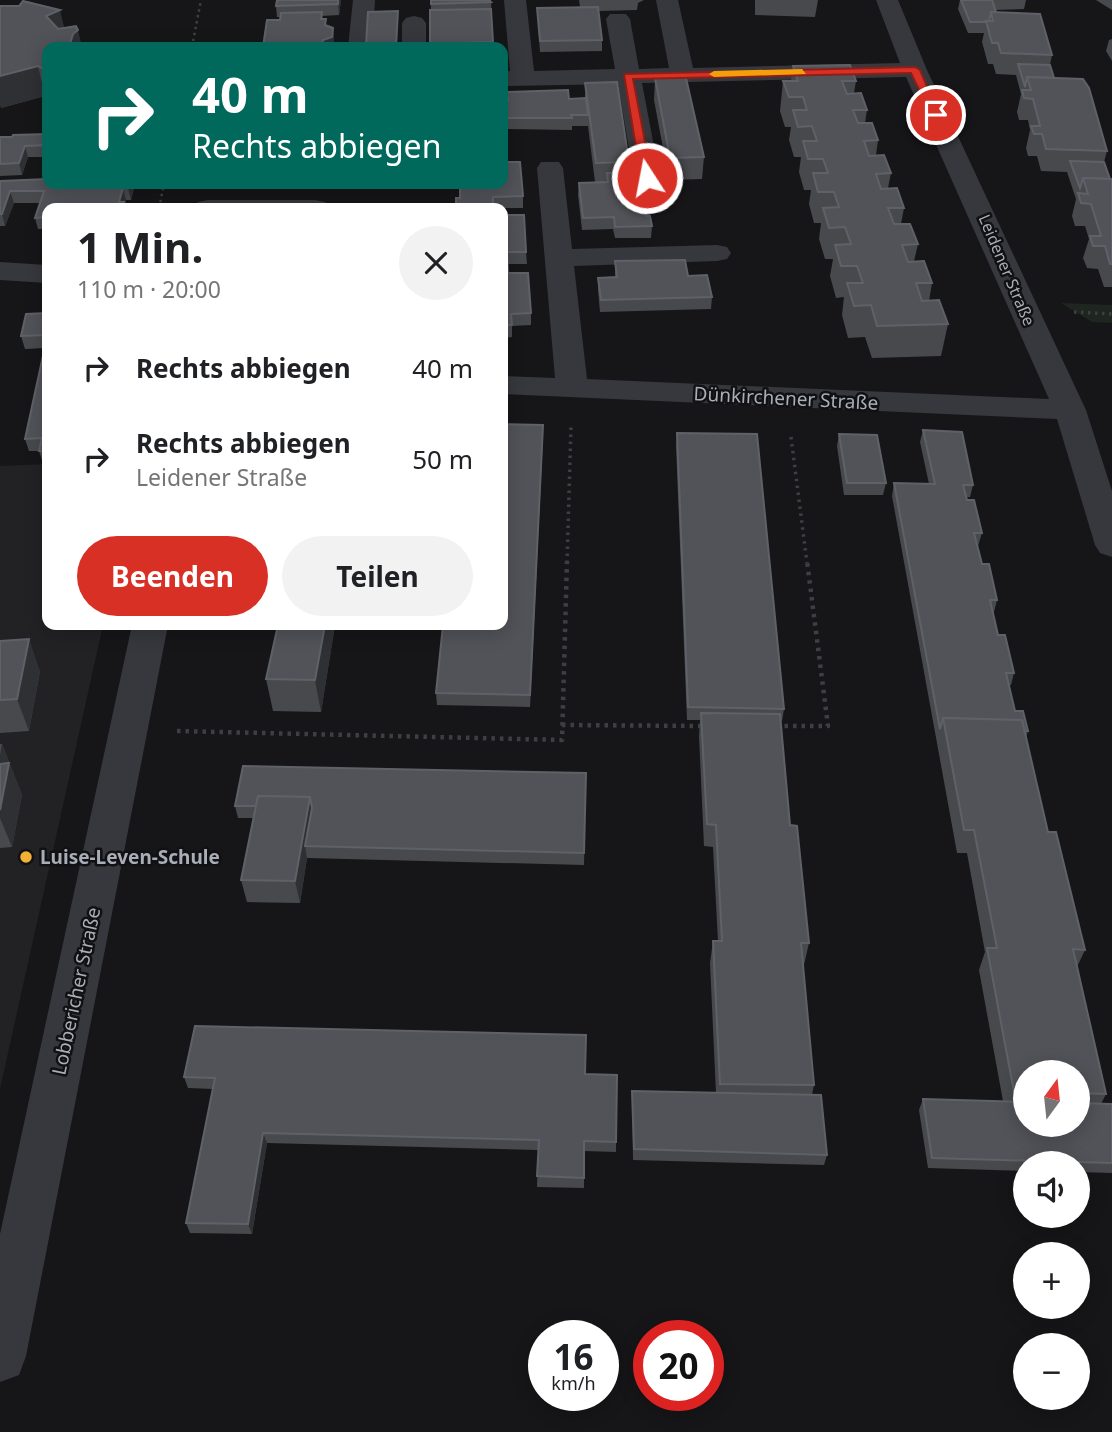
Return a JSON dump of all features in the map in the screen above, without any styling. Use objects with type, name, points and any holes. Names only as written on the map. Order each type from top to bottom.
[{"type":"street","points":[[360,42],[364,0]]},
{"type":"street","points":[[515,0],[512,79],[915,70]]},
{"type":"street","points":[[667,0],[683,75]]},
{"type":"street","name":"Leidener Straße","points":[[887,0],[915,70],[1070,410],[1112,545]]},
{"type":"street","points":[[618,19],[647,178]]},
{"type":"street","points":[[414,23],[414,42]]},
{"type":"street","points":[[550,168],[572,388]]},
{"type":"street","points":[[558,258],[717,253]]},
{"type":"street","points":[[0,271],[42,274]]},
{"type":"street","name":"Dünkirchener Straße","points":[[508,384],[1070,410]]},
{"type":"street","name":"Lobbericher Straße","points":[[0,1356],[149,630]]},
{"type":"path","points":[[193,42],[201,0]]},
{"type":"path","points":[[130,730],[562,740],[572,388]]},
{"type":"path","points":[[762,726],[828,726],[786,398]]},
{"type":"path","points":[[562,725],[709,726]]},
{"type":"shaded area","points":[[1061,303],[1112,305],[1112,323],[1092,322]]},
{"type":"shaded area","name":"Luise-Leven-Schule","points":[[42,464],[42,630],[102,630],[0,1089],[0,466]]},
{"type":"building","points":[[277,0],[338,0],[338,4],[276,6]]},
{"type":"building","points":[[431,0],[489,0],[491,2],[431,4]]},
{"type":"building","points":[[961,0],[992,0],[996,12],[991,12],[987,22],[970,22]]},
{"type":"building","points":[[23,1],[60,10],[46,16],[58,29],[76,26],[78,30],[73,34],[71,42],[42,42],[42,68],[38,66],[0,76],[0,6],[19,6]]},
{"type":"building","points":[[598,7],[602,40],[540,41],[537,8]]},
{"type":"building","points":[[491,9],[493,42],[430,42],[430,10]]},
{"type":"building","points":[[398,11],[396,42],[366,42],[368,12]]},
{"type":"building","points":[[322,12],[321,19],[326,19],[325,25],[333,28],[332,37],[323,42],[264,42],[267,20],[280,20],[281,13]]},
{"type":"building","points":[[991,12],[1040,14],[1052,55],[1001,53],[998,43],[992,43],[986,21],[993,21]]},
{"type":"building","points":[[1018,64],[1050,65],[1054,78],[1027,77],[1025,87]]},
{"type":"building","points":[[850,65],[856,81],[842,81],[847,94],[861,93],[867,110],[853,110],[858,123],[872,123],[878,140],[864,141],[869,156],[884,155],[891,173],[876,174],[881,189],[897,188],[904,208],[888,208],[894,224],[910,224],[918,244],[902,245],[908,262],[924,261],[932,283],[916,283],[922,301],[939,300],[948,324],[877,326],[871,305],[854,306],[847,283],[863,283],[857,266],[841,266],[835,245],[851,244],[845,227],[829,228],[823,208],[839,207],[834,192],[818,192],[813,173],[828,173],[823,159],[808,159],[803,141],[817,141],[812,126],[798,127],[793,110],[807,110],[803,97],[789,97],[783,81],[798,81],[793,66]]},
{"type":"building","points":[[1027,77],[1083,79],[1089,88],[1107,151],[1046,149],[1042,134],[1034,134],[1031,126],[1040,126],[1033,99],[1024,98],[1022,90],[1031,90]]},
{"type":"building","points":[[655,78],[686,78],[704,157],[670,158]]},
{"type":"building","points":[[617,82],[629,162],[596,163],[585,83]]},
{"type":"building","points":[[568,90],[569,99],[586,98],[588,115],[571,115],[572,118],[508,118],[508,92]]},
{"type":"building","points":[[42,134],[42,145],[25,146],[19,163],[0,164],[0,137]]},
{"type":"building","points":[[1070,161],[1104,162],[1110,179],[1083,178],[1080,188]]},
{"type":"building","points":[[508,162],[520,162],[523,196],[493,197],[493,203],[456,203],[456,198],[460,198],[460,189],[508,189]]},
{"type":"building","points":[[643,172],[644,181],[640,181],[646,216],[650,216],[652,226],[615,227],[614,217],[583,218],[579,183],[608,182],[607,173]]},
{"type":"building","points":[[1083,178],[1112,179],[1112,264],[1105,246],[1093,246],[1090,236],[1101,236],[1091,204],[1081,203],[1078,193],[1088,194]]},
{"type":"building","points":[[42,179],[42,189],[123,189],[119,202],[124,203],[42,203],[42,217],[35,218],[44,191],[10,191],[0,214],[0,181]]},
{"type":"building","points":[[508,215],[524,215],[526,252],[508,252]]},
{"type":"building","points":[[685,260],[688,276],[707,275],[712,297],[601,300],[598,278],[617,277],[615,261]]},
{"type":"building","points":[[508,273],[528,273],[531,313],[511,314],[512,325],[508,325]]},
{"type":"building","points":[[42,313],[42,335],[21,336],[26,314]]},
{"type":"building","points":[[42,360],[42,438],[25,439]]},
{"type":"building","points":[[508,424],[543,425],[530,695],[436,693],[442,630],[508,630]]},
{"type":"building","points":[[923,430],[962,432],[973,485],[963,485],[967,500],[974,500],[982,533],[974,533],[982,564],[989,564],[997,600],[990,600],[998,635],[1005,635],[1014,673],[1006,673],[1015,711],[1023,711],[1028,731],[1025,731],[1022,720],[943,718],[940,729],[894,483],[935,484]]},
{"type":"building","points":[[677,433],[757,434],[784,709],[688,707]]},
{"type":"building","points":[[839,434],[877,435],[886,483],[847,483]]},
{"type":"building","points":[[277,630],[324,630],[315,680],[266,679]]},
{"type":"building","points":[[29,639],[17,699],[0,700],[0,641]]},
{"type":"building","points":[[701,713],[780,714],[790,825],[797,826],[809,943],[801,943],[814,1085],[720,1084],[713,941],[722,941],[716,825],[707,824]]},
{"type":"building","points":[[943,718],[1022,720],[1048,832],[1056,832],[1085,950],[1073,949],[1106,1094],[1090,1093],[1090,1060],[1013,1060],[1013,1087],[987,948],[997,948],[974,830],[964,830]]},
{"type":"building","points":[[9,763],[0,810],[0,764]]},
{"type":"building","points":[[243,766],[586,773],[584,853],[305,846],[312,808],[310,797],[258,796],[256,806],[235,806]]},
{"type":"building","points":[[258,796],[310,797],[295,881],[241,880]]},
{"type":"building","points":[[195,1026],[586,1035],[585,1074],[617,1075],[616,1142],[584,1141],[584,1178],[537,1176],[539,1140],[263,1133],[248,1224],[186,1223],[215,1078],[184,1077]]},
{"type":"building","points":[[632,1091],[821,1095],[827,1155],[634,1149]]},
{"type":"building","points":[[923,1099],[1013,1102],[1013,1138],[1090,1138],[1090,1103],[1112,1104],[1112,1163],[1090,1162],[1090,1151],[1013,1151],[1013,1160],[932,1158]]},
{"type":"slow traffic","points":[[714,74],[802,72]]},
{"type":"place","name":"Luise-Leven-Schule","points":[[26,857]]},
{"type":"route","points":[[647,178],[628,76],[915,70],[936,115]]}]
